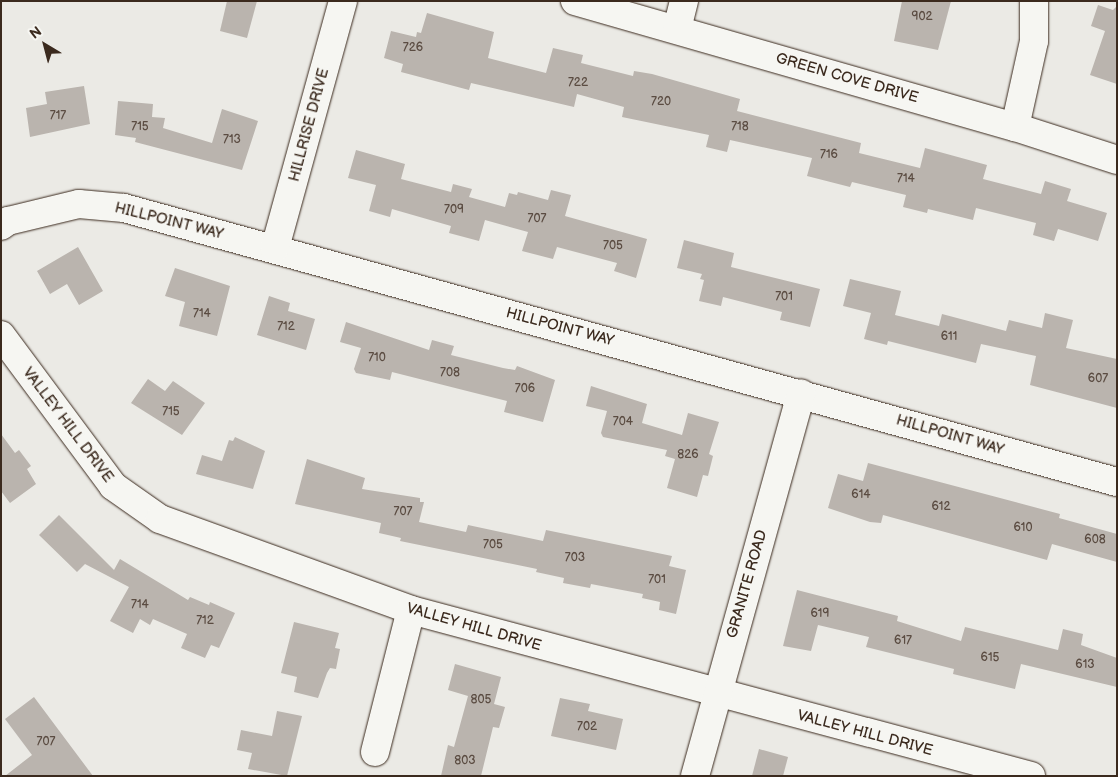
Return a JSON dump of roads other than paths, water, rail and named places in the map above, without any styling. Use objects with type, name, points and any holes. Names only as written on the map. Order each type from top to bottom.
[{"type":"street","name":"HILLRISE DRIVE","points":[[275,248],[343,1]]},
{"type":"street","name":"GREEN COVE DRIVE","points":[[575,1],[1015,127],[1117,160]]},
{"type":"street","points":[[677,29],[684,1]]},
{"type":"street","points":[[1015,127],[1034,41],[1034,1]]},
{"type":"street","name":"HILLPOINT WAY","points":[[1,226],[8,221],[79,204],[115,207],[275,248],[1117,482]]},
{"type":"street","name":"VALLEY HILL DRIVE","points":[[1,335],[113,486],[160,518],[411,610],[716,694],[1031,776]]},
{"type":"street","name":"GRANITE ROAD","points":[[695,776],[716,694],[801,393]]},
{"type":"street","points":[[375,752],[411,610]]}]
